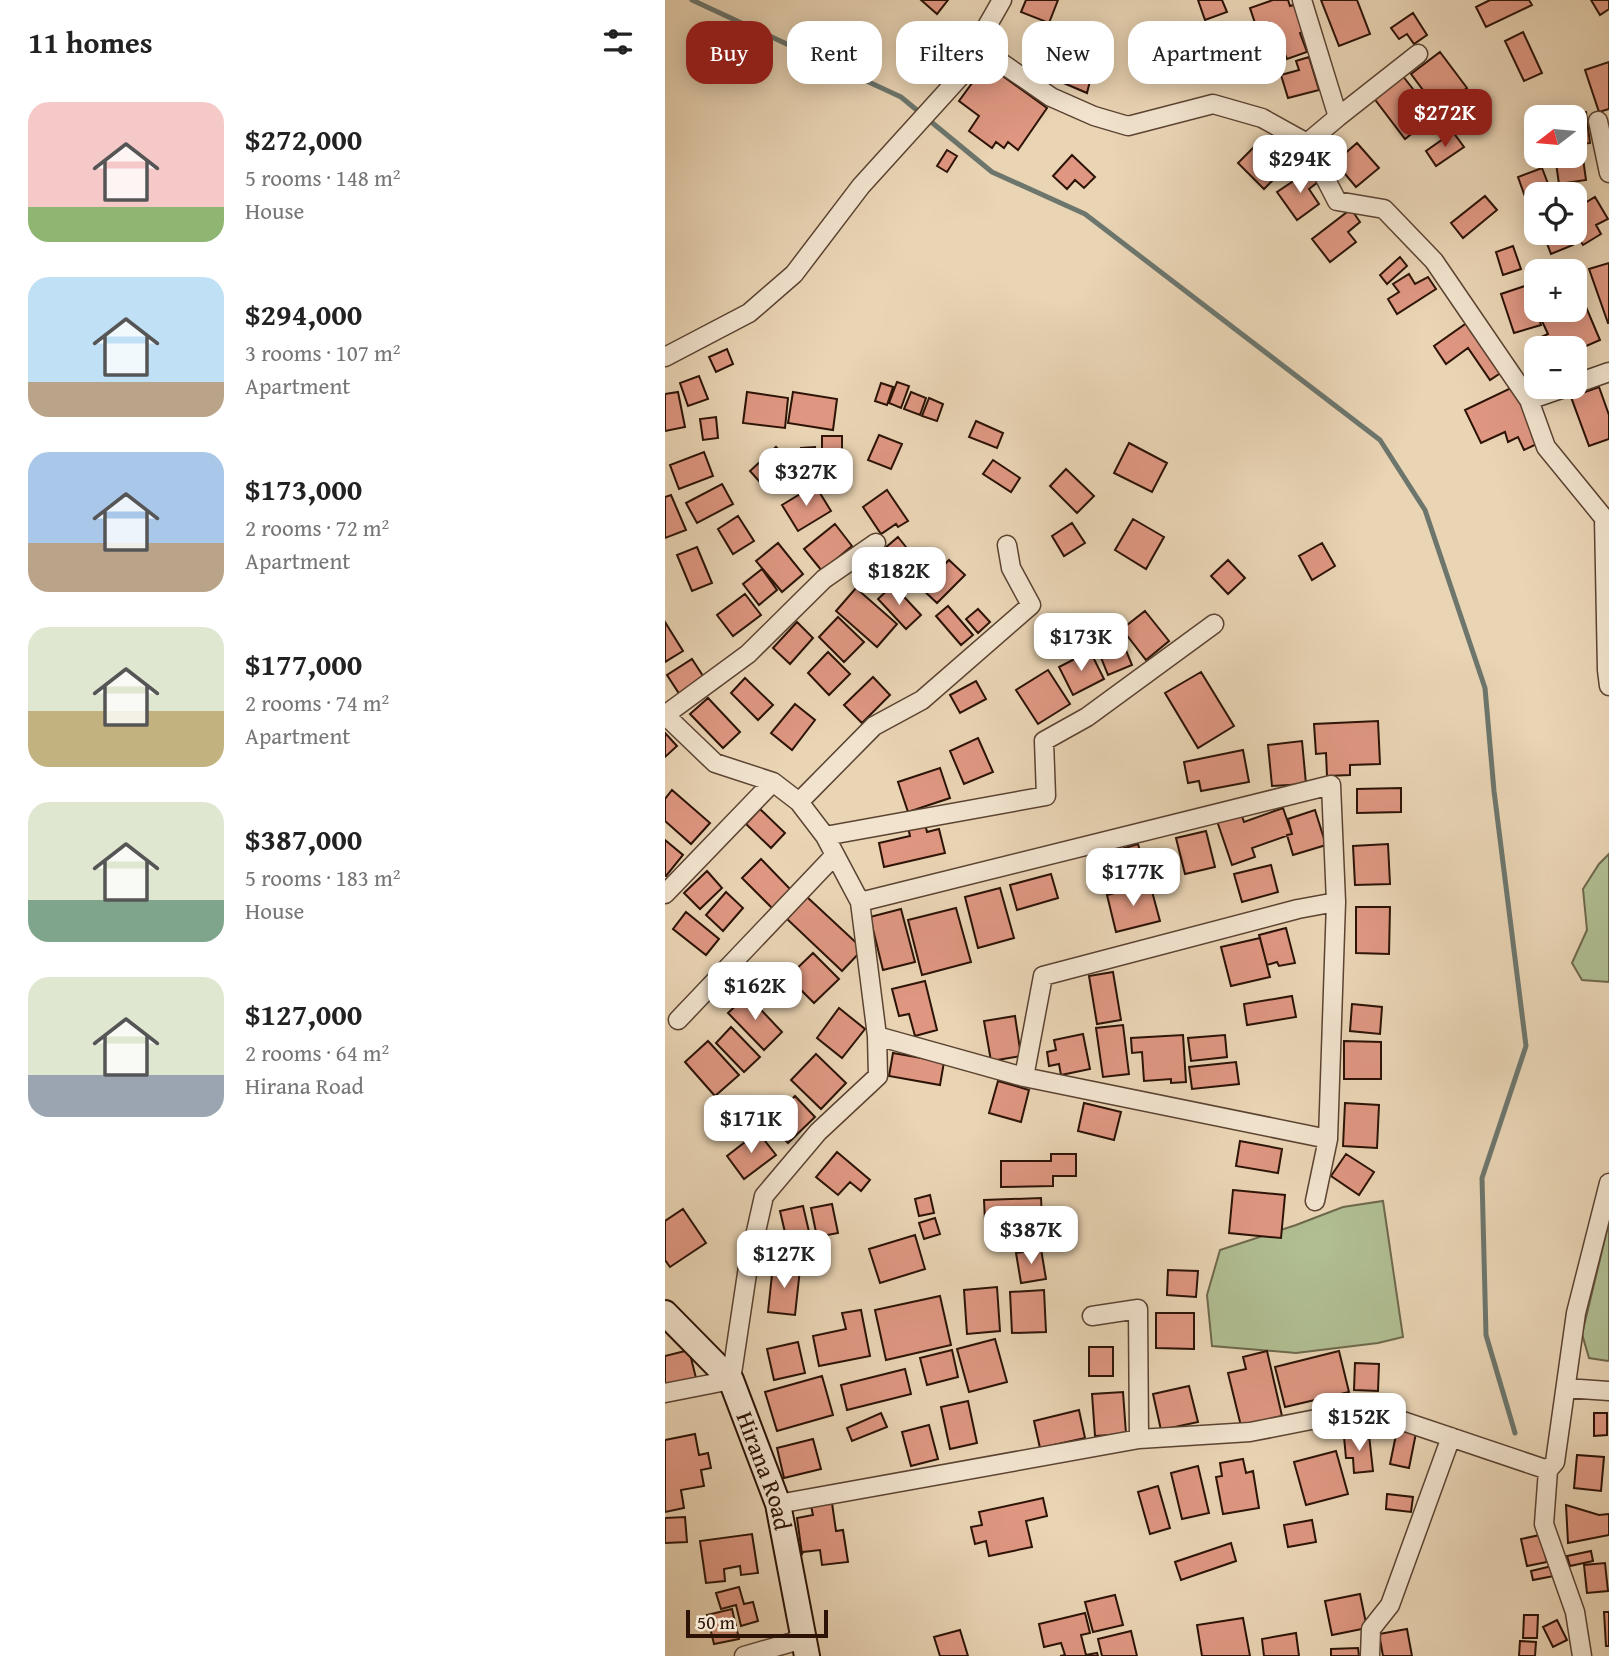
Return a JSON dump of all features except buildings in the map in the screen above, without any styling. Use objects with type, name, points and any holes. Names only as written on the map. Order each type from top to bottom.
[{"type":"street","points":[[990,21],[1002,0]]},
{"type":"street","points":[[1302,0],[1338,117]]},
{"type":"street","points":[[1307,143],[1418,54]]},
{"type":"street","points":[[1008,68],[1051,97],[1094,116],[1128,126],[1213,104],[1262,118],[1307,143],[1337,201],[1384,209],[1434,261],[1529,400],[1546,447],[1604,518],[1609,686]]},
{"type":"street","points":[[665,357],[750,313],[794,274],[861,186],[953,84]]},
{"type":"street","points":[[1598,121],[1609,173]]},
{"type":"street","points":[[1587,380],[1609,372]]},
{"type":"street","points":[[665,1393],[731,1380],[748,1268],[764,1196],[818,1132],[878,1076],[877,1036],[860,902],[825,836],[799,802],[773,782],[715,762],[665,715],[747,654],[824,579],[876,543]]},
{"type":"street","points":[[799,802],[874,726],[922,700],[1031,606],[1011,568],[1006,545]]},
{"type":"street","points":[[825,836],[1046,796],[1044,741],[1087,717],[1214,624]]},
{"type":"street","points":[[666,894],[773,782]]},
{"type":"street","points":[[860,902],[1331,785],[1336,902],[1328,1139],[1315,1201]]},
{"type":"street","points":[[678,1020],[835,855]]},
{"type":"street","points":[[1024,1077],[1043,976],[1298,909],[1336,902]]},
{"type":"street","points":[[877,1036],[1024,1077],[1328,1139]]},
{"type":"street","points":[[1582,1656],[1575,1612],[1544,1524],[1548,1470],[1555,1462],[1576,1313],[1603,1228],[1609,1184]]},
{"type":"street","points":[[1092,1316],[1138,1309],[1139,1439]]},
{"type":"street","name":"Hirana Road","points":[[665,1313],[731,1380],[778,1504],[805,1647]]},
{"type":"street","points":[[1566,1388],[1609,1391]]},
{"type":"street","points":[[778,1504],[1139,1439],[1249,1432],[1367,1409],[1548,1470]]},
{"type":"street","points":[[1370,1656],[1371,1629],[1390,1605],[1451,1437]]},
{"type":"street","points":[[744,1656],[805,1647]]},
{"type":"green space","points":[[1609,854],[1609,982],[1582,980],[1572,963],[1587,930],[1583,889]]},
{"type":"green space","points":[[1383,1201],[1403,1337],[1378,1343],[1296,1353],[1212,1346],[1207,1295],[1220,1250],[1343,1207]]},
{"type":"green space","points":[[1609,1222],[1608,1361],[1589,1358],[1582,1334]]},
{"type":"waterway","points":[[692,0],[901,97],[992,172],[1085,214],[1380,440],[1425,510],[1485,688],[1494,791],[1526,1046],[1482,1178],[1486,1335],[1515,1433]]}]
